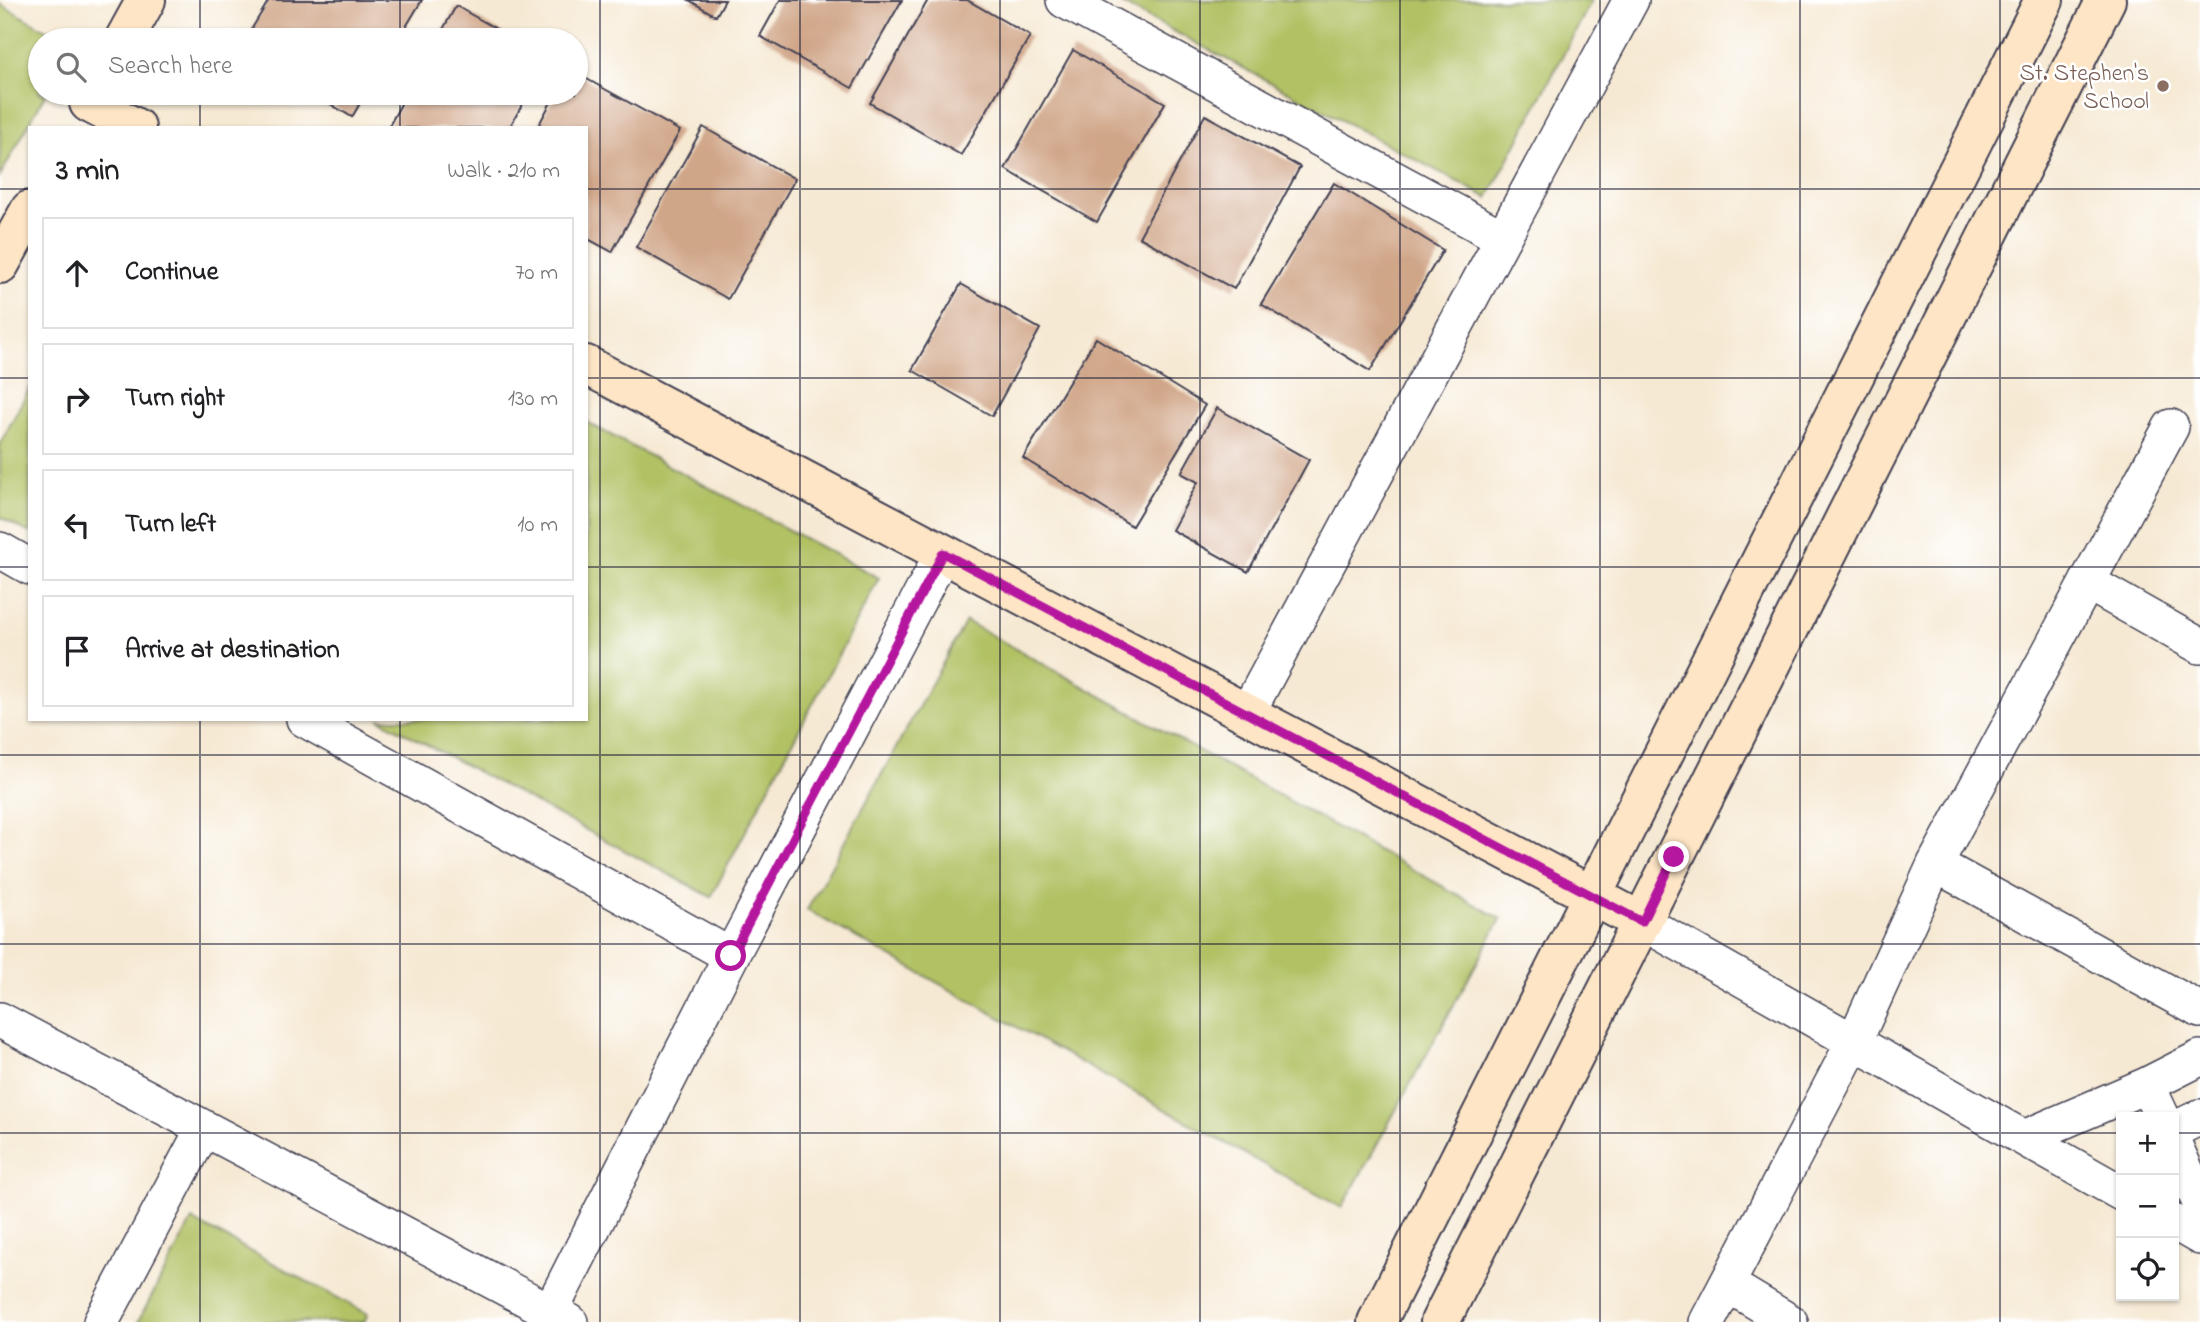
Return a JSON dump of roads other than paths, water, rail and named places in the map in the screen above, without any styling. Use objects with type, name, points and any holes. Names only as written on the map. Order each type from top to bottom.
[{"type":"main road","points":[[131,28],[146,0]]},
{"type":"main road","points":[[1377,1322],[2044,0]]},
{"type":"main road","points":[[1440,1322],[2106,0]]},
{"type":"main road","points":[[86,108],[131,126]]},
{"type":"main road","points":[[0,264],[28,214]]},
{"type":"main road","points":[[588,366],[1642,922]]},
{"type":"street","points":[[1064,0],[1503,238]]},
{"type":"street","points":[[1247,713],[1631,0]]},
{"type":"street","points":[[1707,1322],[1854,1042],[1936,864],[2171,427]]},
{"type":"street","points":[[0,550],[28,566]]},
{"type":"street","points":[[0,1020],[560,1317],[731,956],[943,553]]},
{"type":"street","points":[[2087,582],[2200,646]]},
{"type":"street","points":[[308,721],[731,956]]},
{"type":"street","points":[[1936,864],[2200,1010]]},
{"type":"street","points":[[1642,922],[2116,1190]]},
{"type":"street","points":[[2024,1138],[2147,1085],[2200,1058]]},
{"type":"street","points":[[2147,1085],[2160,1112]]},
{"type":"street","points":[[2179,1128],[2200,1117]]},
{"type":"street","points":[[101,1322],[204,1128]]},
{"type":"street","points":[[2179,1155],[2200,1203]]},
{"type":"street","points":[[2179,1225],[2200,1237]]},
{"type":"street","points":[[1727,1284],[1790,1322]]},
{"type":"place","name":"St. Stephen's School","points":[[2163,86]]}]
